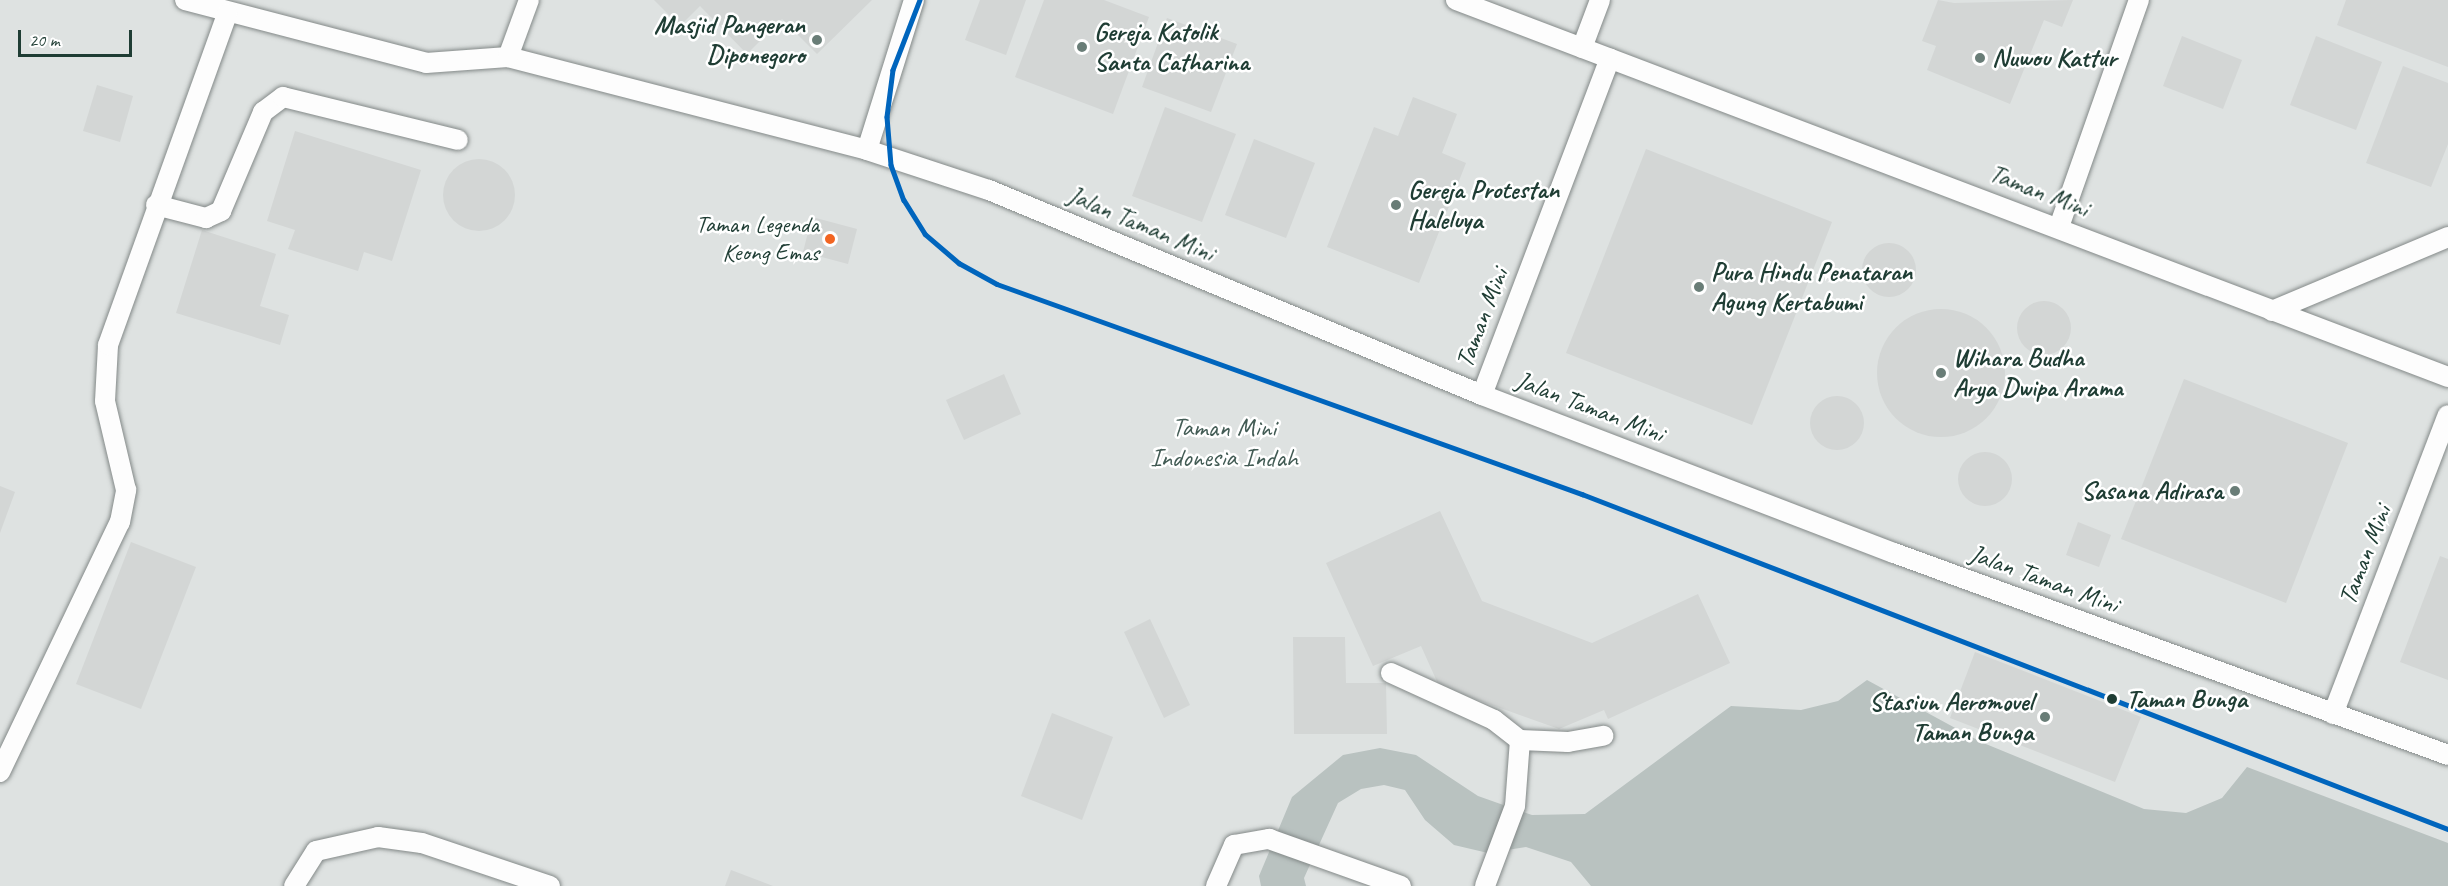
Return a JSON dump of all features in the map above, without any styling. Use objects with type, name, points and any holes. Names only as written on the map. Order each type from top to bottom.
[{"type":"lane","name":"Jalan Taman Mini","points":[[185,0],[227,15],[426,63],[508,57],[867,150],[989,190],[1482,395],[2448,755]]},
{"type":"lane","points":[[508,57],[529,0]]},
{"type":"lane","points":[[867,150],[914,0]]},
{"type":"lane","name":"Taman Mini","points":[[1456,0],[2059,227],[2448,377]]},
{"type":"lane","points":[[1582,48],[1600,0]]},
{"type":"lane","points":[[2059,227],[2139,0]]},
{"type":"lane","points":[[0,772],[120,522],[126,490],[105,401],[108,345],[156,206],[227,15]]},
{"type":"lane","name":"Taman Mini","points":[[1482,395],[1610,58]]},
{"type":"lane","points":[[156,206],[206,218],[221,211],[263,112],[283,97],[458,140]]},
{"type":"lane","points":[[2272,311],[2448,237]]},
{"type":"lane","name":"Taman Mini","points":[[2333,714],[2448,416]]},
{"type":"lane","points":[[1391,673],[1494,720],[1520,740],[1568,742],[1603,736]]},
{"type":"lane","points":[[1485,886],[1515,806],[1520,740]]},
{"type":"lane","points":[[294,886],[316,851],[378,837],[422,843],[550,886]]},
{"type":"lane","points":[[1216,886],[1234,844],[1269,838],[1324,861],[1401,886]]},
{"type":"green space","name":"Taman Mini Indonesia Indah","points":[[0,0],[2448,0],[2448,886],[0,886]]},
{"type":"shaded area","points":[[1867,680],[1981,742],[2144,809],[2186,813],[2222,798],[2247,767],[2448,843],[2448,886],[1591,886],[1571,862],[1526,847],[1488,853],[1454,845],[1425,820],[1405,790],[1384,785],[1361,789],[1338,803],[1304,878],[1306,886],[1261,886],[1259,876],[1292,797],[1343,755],[1380,748],[1416,755],[1478,796],[1532,815],[1585,814],[1731,706],[1801,710],[1838,701]]},
{"type":"building","name":"Masjid Pangeran Diponegoro","points":[[654,0],[872,0],[817,54],[782,19],[747,54],[700,6],[680,26]]},
{"type":"building","points":[[980,0],[1026,0],[1006,55],[965,40]]},
{"type":"building","name":"Gereja Katolik Santa Catharina","points":[[1044,0],[1104,0],[1149,17],[1113,114],[1015,77]]},
{"type":"building","name":"Nuwou Kattur","points":[[1938,0],[1954,3],[2073,0],[2062,27],[2044,20],[2010,104],[1927,70],[1936,46],[1922,41]]},
{"type":"building","points":[[2346,0],[2448,0],[2448,67],[2337,25]]},
{"type":"building","points":[[1167,18],[1237,44],[1211,112],[1142,87]]},
{"type":"building","points":[[2182,36],[2242,60],[2223,109],[2163,86]]},
{"type":"building","points":[[2316,36],[2382,62],[2356,130],[2290,105]]},
{"type":"building","points":[[2403,66],[2448,83],[2448,144],[2431,187],[2366,163]]},
{"type":"building","points":[[97,85],[133,96],[120,142],[83,131]]},
{"type":"building","name":"Gereja Protestan Haleluya","points":[[1413,97],[1457,114],[1442,153],[1466,163],[1419,283],[1327,247],[1374,127],[1398,136]]},
{"type":"building","points":[[1165,107],[1236,134],[1202,222],[1132,196]]},
{"type":"building","points":[[295,131],[421,170],[392,261],[364,252],[358,271],[288,249],[295,230],[267,221]]},
{"type":"building","points":[[1254,139],[1315,163],[1286,238],[1225,215]]},
{"type":"building","name":"Pura Hindu Penataran Agung Kertabumi","points":[[1646,149],[1832,222],[1752,425],[1566,353]]},
{"type":"building","points":[[479,159],[499,165],[509,175],[515,195],[509,215],[499,225],[479,231],[459,225],[449,215],[443,195],[449,175],[459,165]]},
{"type":"building","points":[[812,217],[857,229],[848,264],[803,252]]},
{"type":"building","points":[[202,230],[276,254],[260,306],[289,315],[280,345],[176,313]]},
{"type":"building","points":[[1884,243],[1894,243],[1904,247],[1912,255],[1916,270],[1912,285],[1904,293],[1894,297],[1884,297],[1874,293],[1866,285],[1862,275],[1862,265],[1866,255],[1874,247]]},
{"type":"building","points":[[2039,301],[2049,301],[2059,305],[2067,313],[2071,328],[2067,343],[2059,351],[2049,355],[2039,355],[2029,351],[2021,343],[2017,333],[2017,323],[2021,313],[2029,305]]},
{"type":"building","name":"Wihara Budha Arya Dwipa Arama","points":[[1941,309],[1966,314],[1986,328],[2000,348],[2005,373],[2000,398],[1986,418],[1966,432],[1941,437],[1916,432],[1896,418],[1882,398],[1877,373],[1882,348],[1896,328],[1916,314]]},
{"type":"building","points":[[1004,374],[1021,414],[964,440],[946,400]]},
{"type":"building","name":"Sasana Adirasa","points":[[2184,379],[2348,443],[2286,603],[2121,539]]},
{"type":"building","points":[[1832,396],[1842,396],[1852,400],[1860,408],[1864,423],[1860,438],[1852,446],[1842,450],[1832,450],[1822,446],[1814,438],[1810,428],[1810,418],[1814,408],[1822,400]]},
{"type":"building","points":[[1980,452],[1990,452],[2000,456],[2008,464],[2012,479],[2008,494],[2000,502],[1990,506],[1980,506],[1970,502],[1962,494],[1958,484],[1958,474],[1962,464],[1970,456]]},
{"type":"building","points":[[0,486],[15,492],[0,533]]},
{"type":"building","points":[[1440,511],[1482,601],[1592,643],[1698,594],[1730,663],[1608,719],[1604,710],[1559,729],[1439,686],[1421,646],[1373,666],[1326,563]]},
{"type":"building","points":[[2078,522],[2111,535],[2099,567],[2066,555]]},
{"type":"building","points":[[131,542],[196,567],[141,709],[76,684]]},
{"type":"building","points":[[2440,556],[2448,559],[2448,680],[2400,662]]},
{"type":"building","points":[[1150,619],[1190,705],[1164,718],[1124,632]]},
{"type":"building","points":[[1293,637],[1345,637],[1346,683],[1386,683],[1387,734],[1294,734]]},
{"type":"building","name":"Stasiun Aeromovel Taman Bunga","points":[[1975,652],[2141,717],[2115,782],[1950,718]]},
{"type":"building","points":[[1052,713],[1113,737],[1082,820],[1021,796]]},
{"type":"building","points":[[731,870],[773,886],[725,886]]},
{"type":"transit line","points":[[920,0],[893,70],[887,117],[891,165],[904,200],[925,234],[959,263],[997,284],[1582,494],[2448,829]]},
{"type":"place","name":"Masjid Pangeran Diponegoro","points":[[817,40]]},
{"type":"place","name":"Gereja Katolik Santa Catharina","points":[[1082,47]]},
{"type":"place","name":"Nuwou Kattur","points":[[1980,58]]},
{"type":"place","name":"Gereja Protestan Haleluya","points":[[1396,205]]},
{"type":"place","name":"Taman Legenda Keong Emas","points":[[830,239]]},
{"type":"place","name":"Pura Hindu Penataran Agung Kertabumi","points":[[1699,287]]},
{"type":"place","name":"Wihara Budha Arya Dwipa Arama","points":[[1941,373]]},
{"type":"place","name":"Sasana Adirasa","points":[[2235,491]]},
{"type":"place","name":"Taman Bunga","points":[[2112,699]]},
{"type":"place","name":"Stasiun Aeromovel Taman Bunga","points":[[2045,717]]}]
